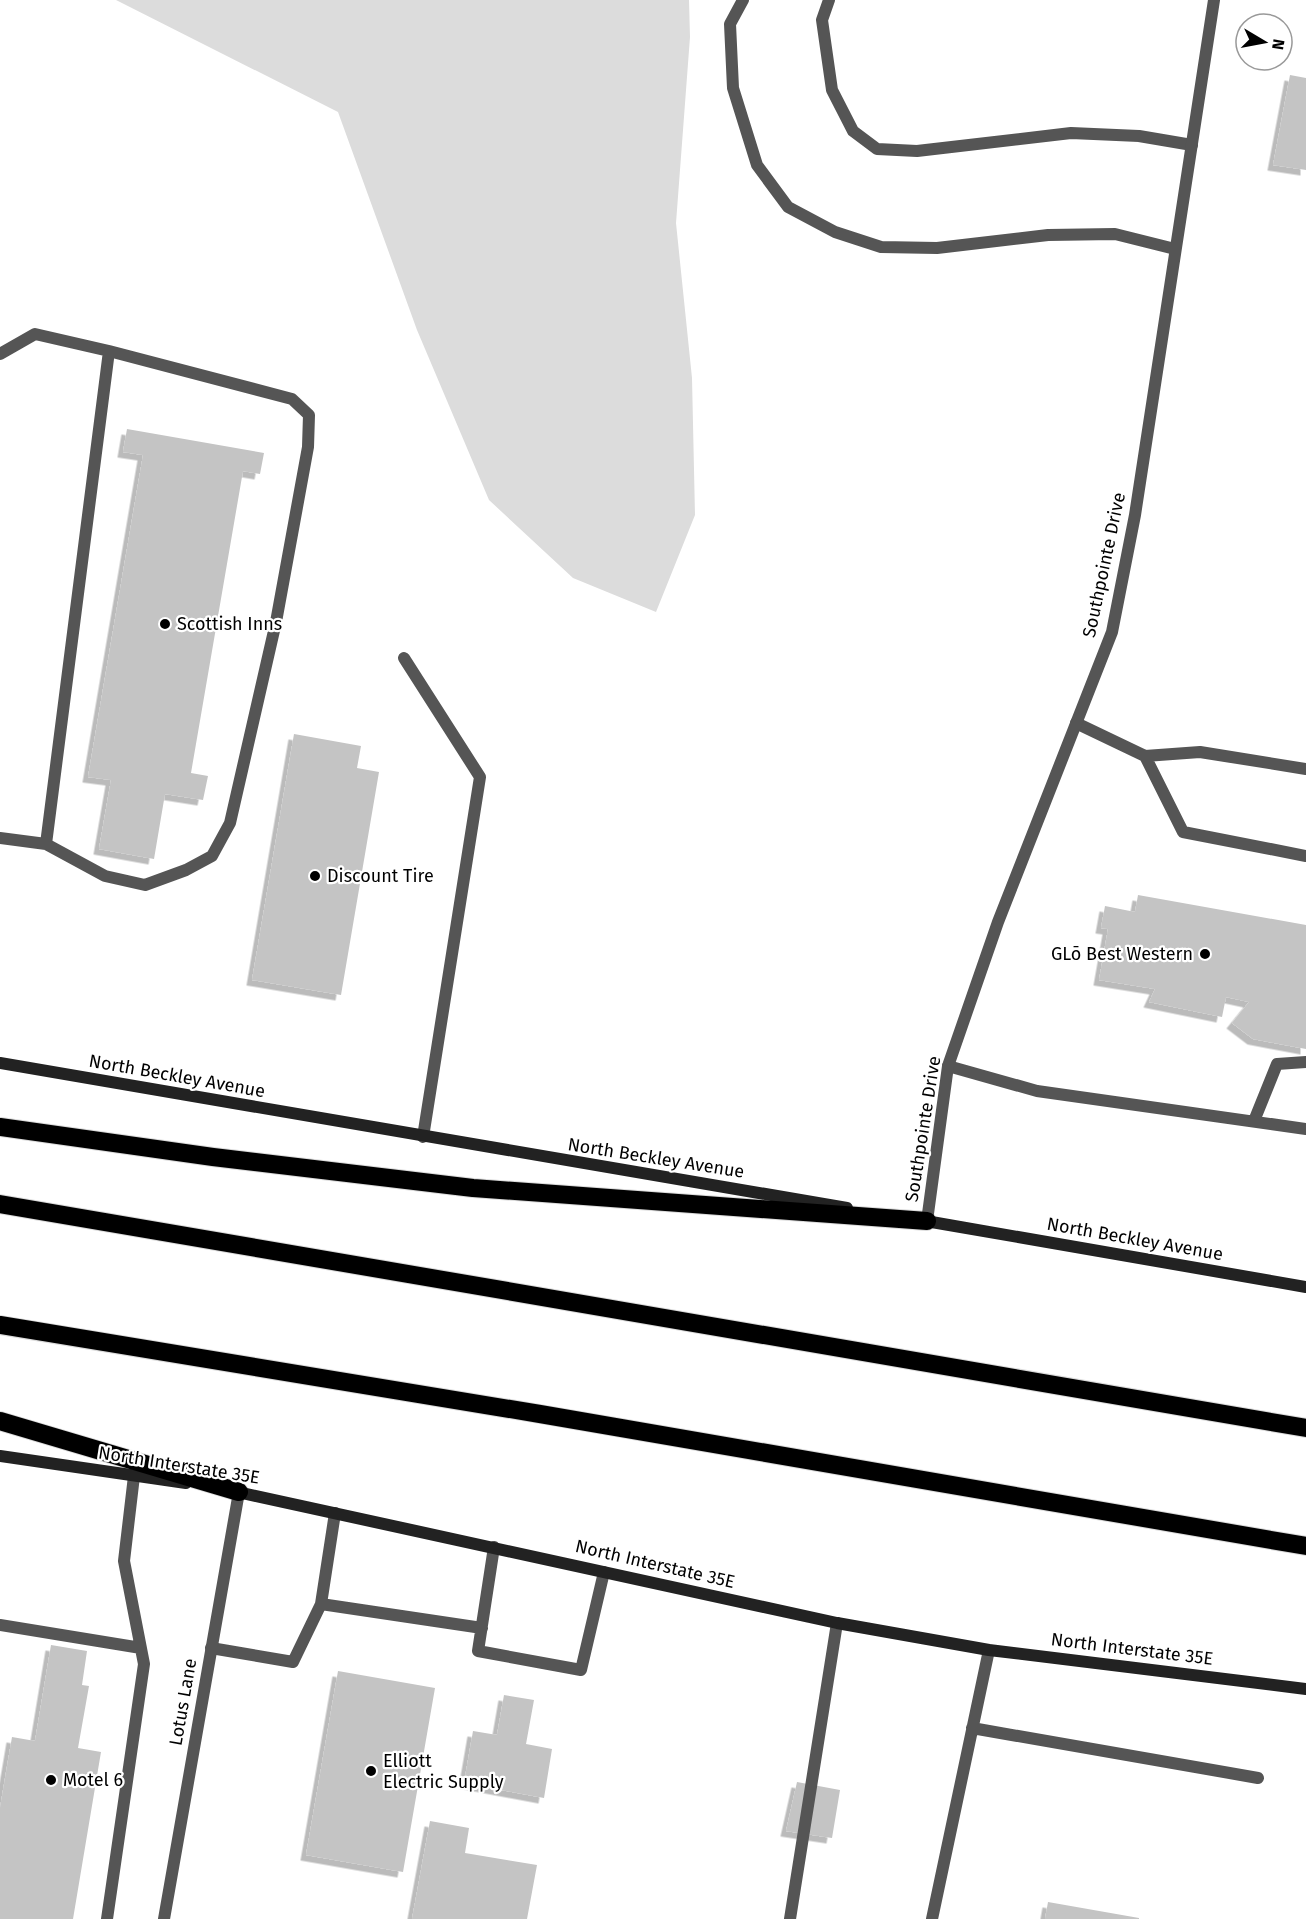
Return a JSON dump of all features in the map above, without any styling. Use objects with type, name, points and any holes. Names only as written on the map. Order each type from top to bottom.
[{"type":"highway","points":[[0,1127],[213,1157],[473,1188],[927,1221]]},
{"type":"highway","points":[[0,1204],[1306,1428]]},
{"type":"highway","points":[[0,1325],[551,1416],[1306,1546]]},
{"type":"highway","points":[[0,1421],[239,1492]]},
{"type":"main road","name":"North Beckley Avenue","points":[[0,1064],[1306,1287]]},
{"type":"main road","name":"North Interstate 35E","points":[[0,1455],[239,1492],[837,1623],[989,1650],[1306,1689]]},
{"type":"street","points":[[743,0],[730,24],[733,88],[757,165],[788,207],[835,232],[881,247],[937,248],[1048,235],[1115,234],[1175,249]]},
{"type":"street","points":[[829,0],[822,20],[832,90],[853,131],[877,148],[917,151],[1071,133],[1139,136],[1191,145]]},
{"type":"street","name":"Southpointe Drive","points":[[927,1221],[948,1066],[998,922],[1112,632],[1135,515],[1214,0]]},
{"type":"street","points":[[0,354],[35,334],[110,351],[292,399],[309,415],[308,447],[276,622],[230,823],[212,856],[186,870],[145,885],[105,876],[46,844],[0,838]]},
{"type":"street","points":[[46,844],[110,351]]},
{"type":"street","points":[[404,658],[480,777],[423,1137]]},
{"type":"street","points":[[1076,723],[1145,756],[1200,752],[1306,769]]},
{"type":"street","points":[[1145,756],[1183,832],[1306,856]]},
{"type":"street","points":[[1254,1121],[1277,1064],[1306,1062]]},
{"type":"street","points":[[948,1066],[1037,1091],[1306,1129]]},
{"type":"street","points":[[107,1919],[144,1664],[124,1561],[134,1476]]},
{"type":"street","name":"Lotus Lane","points":[[164,1919],[239,1492]]},
{"type":"street","points":[[211,1648],[292,1662],[321,1604],[335,1513]]},
{"type":"street","points":[[494,1547],[478,1652],[581,1670],[603,1572]]},
{"type":"street","points":[[321,1604],[482,1628]]},
{"type":"street","points":[[790,1919],[837,1623]]},
{"type":"street","points":[[0,1625],[141,1648]]},
{"type":"street","points":[[932,1919],[989,1650]]},
{"type":"street","points":[[972,1728],[1258,1778]]},
{"type":"shaded area","points":[[116,0],[689,0],[690,37],[676,223],[692,378],[695,515],[656,612],[573,578],[489,500],[417,330],[338,112]]},
{"type":"building","points":[[1290,75],[1306,78],[1306,170],[1273,165]]},
{"type":"building","name":"Scottish Inns","points":[[127,429],[264,453],[260,474],[243,471],[191,773],[208,776],[203,800],[165,794],[154,859],[99,849],[111,780],[88,777],[143,455],[123,452]]},
{"type":"building","name":"Discount Tire","points":[[294,734],[361,746],[357,768],[379,772],[341,995],[252,980]]},
{"type":"building","name":"GLō Best Western","points":[[1138,895],[1306,925],[1306,1049],[1253,1039],[1232,1023],[1249,1002],[1226,997],[1222,1017],[1149,1002],[1155,989],[1099,980],[1108,929],[1101,928],[1105,906],[1135,912]]},
{"type":"building","name":"Motel 6","points":[[51,1645],[87,1651],[82,1685],[89,1686],[78,1748],[101,1752],[73,1919],[0,1919],[0,1808],[12,1737],[35,1741]]},
{"type":"building","name":"Elliott Electric Supply","points":[[338,1671],[435,1688],[403,1872],[306,1855]]},
{"type":"building","points":[[504,1695],[534,1700],[526,1744],[552,1749],[544,1798],[464,1783],[473,1731],[497,1735]]},
{"type":"building","points":[[797,1782],[840,1790],[832,1838],[786,1831]]},
{"type":"building","points":[[430,1821],[469,1828],[465,1853],[537,1865],[527,1919],[412,1919]]},
{"type":"building","points":[[1048,1902],[1139,1918],[1139,1919],[1045,1919]]},
{"type":"place","name":"Scottish Inns","points":[[165,624]]},
{"type":"place","name":"Discount Tire","points":[[315,876]]},
{"type":"place","name":"GLō Best Western","points":[[1205,954]]},
{"type":"place","name":"Elliott Electric Supply","points":[[371,1771]]},
{"type":"place","name":"Motel 6","points":[[51,1780]]}]
